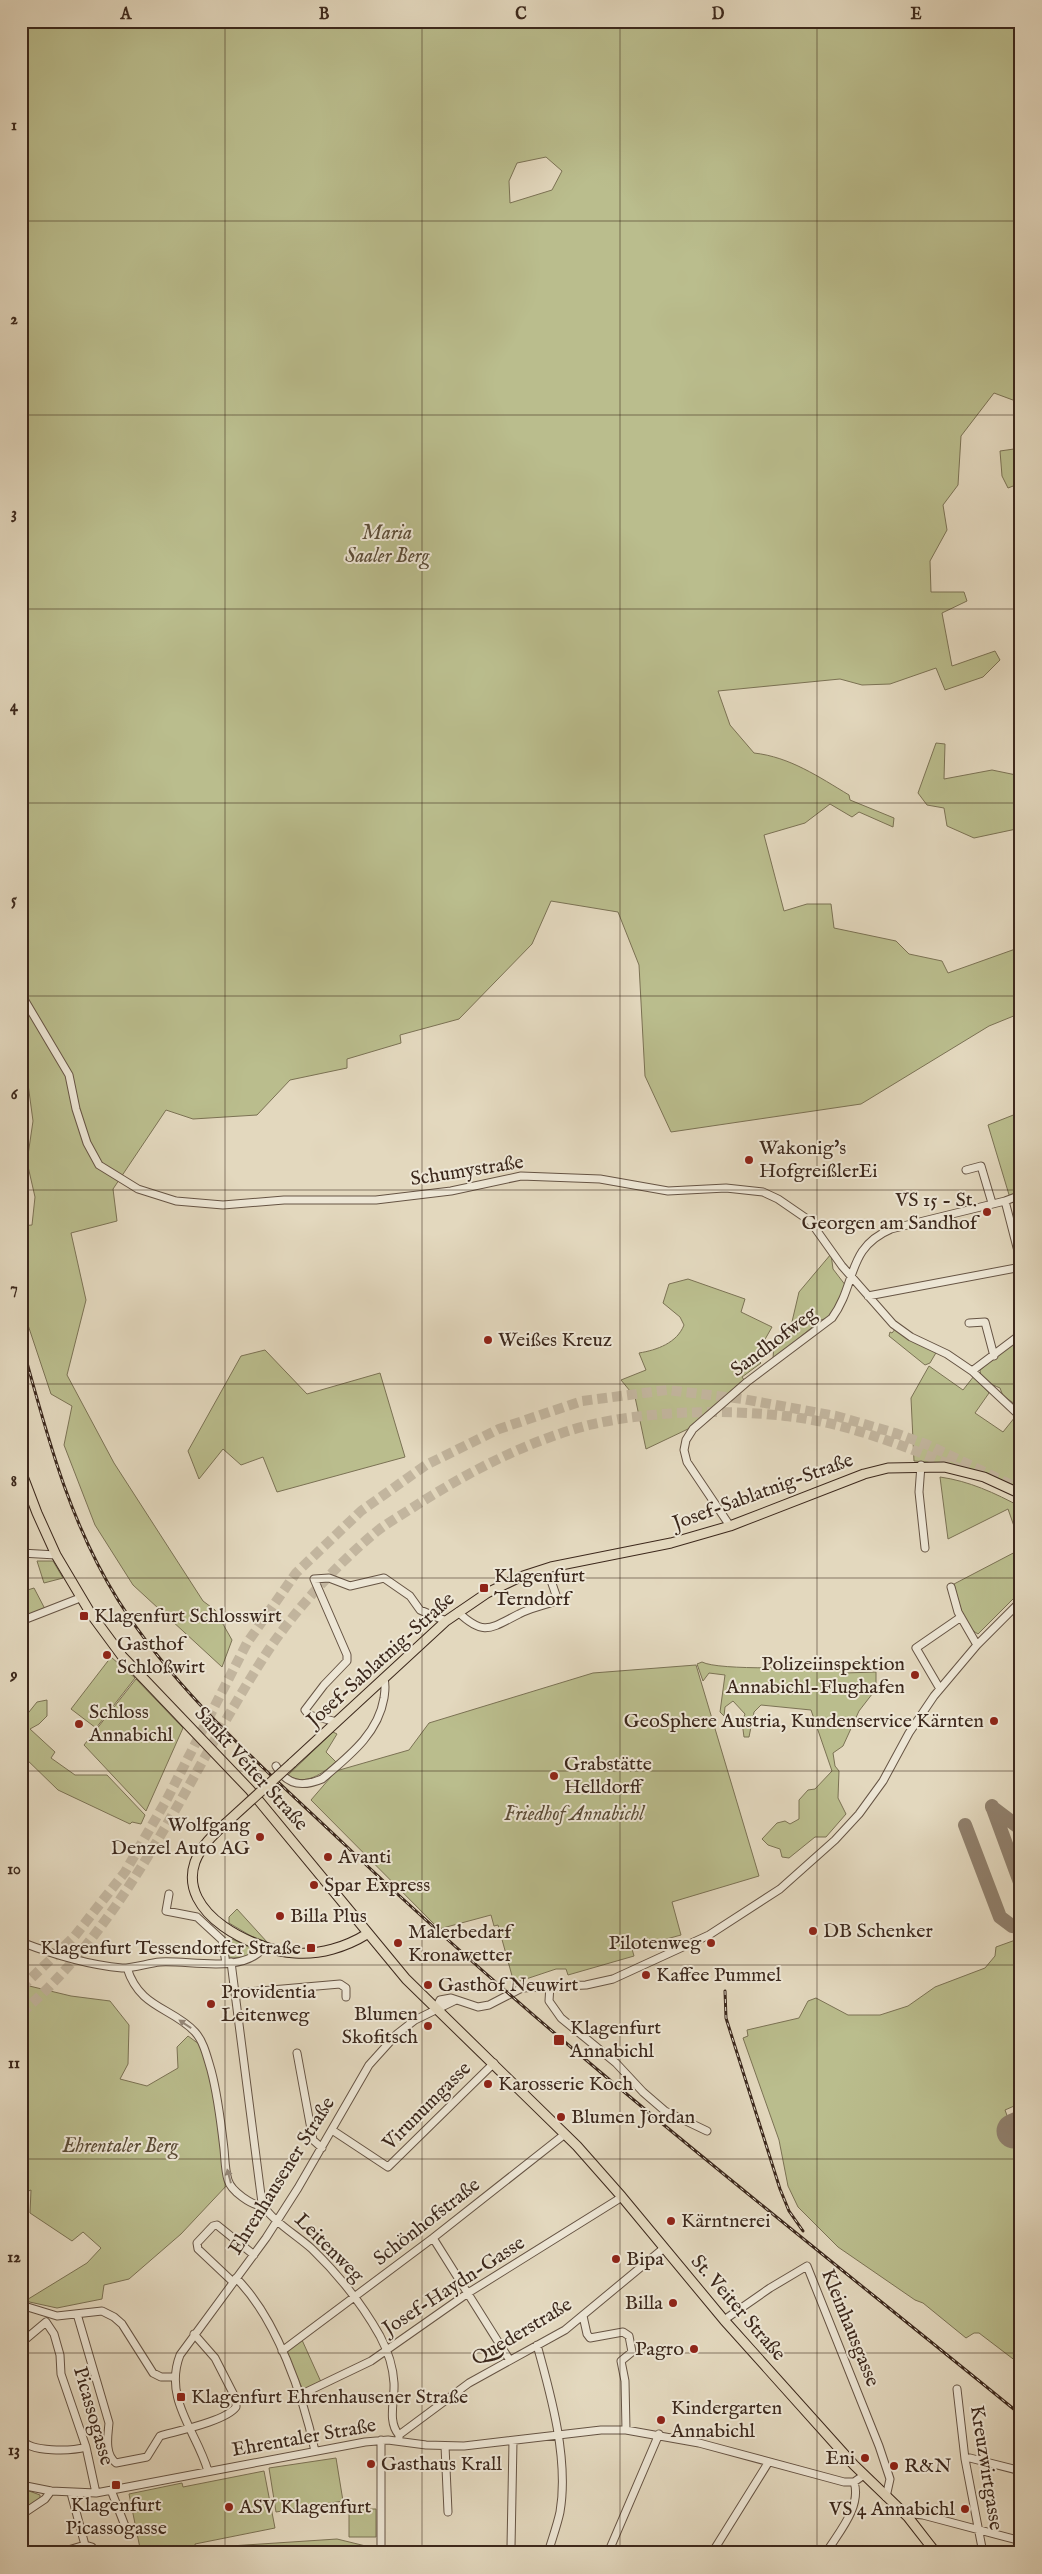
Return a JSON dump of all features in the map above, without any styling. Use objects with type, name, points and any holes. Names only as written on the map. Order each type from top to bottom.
[{"type":"main road","name":"Josef-Sablatnig-Straße","points":[[367,1934],[337,1948],[316,1952],[296,1954],[263,1948],[229,1931],[209,1913],[197,1896],[193,1879],[194,1864],[203,1846],[225,1824],[458,1612],[499,1586],[547,1568],[671,1543],[730,1526],[864,1474],[888,1468],[921,1466],[964,1471],[984,1477],[1021,1494]]},
{"type":"main road","name":"Sankt Veiter Straße","points":[[21,1471],[56,1556],[80,1598],[122,1656],[250,1790],[406,1979],[494,2063]]},
{"type":"main road","name":"St. Veiter Straße","points":[[494,2063],[565,2134],[622,2197],[724,2320],[864,2475],[908,2517],[936,2553]]},
{"type":"street","name":"Schumystraße","points":[[21,994],[69,1075],[76,1109],[87,1143],[99,1165],[138,1189],[176,1201],[223,1205],[284,1200],[344,1202],[451,1191],[521,1176],[600,1178],[668,1191],[726,1188],[763,1192],[778,1199],[810,1221],[852,1277],[902,1331],[947,1354],[972,1371],[1021,1417]]},
{"type":"street","points":[[966,1170],[981,1166],[992,1203]]},
{"type":"street","name":"Sandhofweg","points":[[730,1526],[687,1462],[684,1450],[686,1440],[693,1429],[747,1382],[832,1318],[842,1304],[863,1248],[881,1234],[992,1203],[1006,1201],[1021,1195]]},
{"type":"street","points":[[868,1296],[1021,1265],[1006,1201]]},
{"type":"street","points":[[969,1323],[985,1322],[994,1356]]},
{"type":"street","points":[[972,1371],[1021,1334]]},
{"type":"street","points":[[921,1466],[919,1492],[926,1548]]},
{"type":"street","points":[[21,1553],[56,1556]]},
{"type":"street","points":[[458,1612],[479,1627],[490,1629],[519,1613],[557,1598],[547,1568]]},
{"type":"street","points":[[337,1722],[309,1715],[305,1710],[324,1685],[348,1661],[314,1579],[329,1578],[350,1586],[381,1579],[387,1580],[410,1596],[420,1610],[446,1621]]},
{"type":"street","points":[[951,1587],[961,1617],[977,1645]]},
{"type":"street","points":[[21,1621],[80,1598]]},
{"type":"street","points":[[707,2131],[666,2111],[643,2092],[616,2063],[561,2018],[549,2001],[550,1985],[586,1985],[624,1975],[709,1935],[780,1889],[835,1840],[859,1814],[883,1781],[909,1733],[940,1689],[977,1645],[1021,1601]]},
{"type":"street","points":[[940,1689],[916,1648],[961,1617]]},
{"type":"street","points":[[276,1766],[286,1778],[296,1784],[312,1783],[322,1779],[372,1731],[382,1707],[386,1685],[384,1679]]},
{"type":"street","points":[[170,1894],[166,1911],[197,1917],[222,1940],[229,1962],[236,1992],[263,2206]]},
{"type":"street","points":[[21,1942],[56,1954],[127,1968],[162,1962],[229,1962],[255,1958],[263,1948]]},
{"type":"street","name":"Leitenweg","points":[[127,1968],[134,1983],[144,1996],[193,2030],[200,2040],[218,2100],[228,2180],[240,2194],[255,2205],[263,2206],[314,2250],[355,2297],[386,2350],[394,2385],[392,2421],[399,2438]]},
{"type":"street","points":[[236,1992],[340,1984],[346,1988],[346,1997]]},
{"type":"street","name":"Ehrenhausener Straße","points":[[175,2377],[180,2355],[254,2255],[322,2148],[376,2057],[408,2025],[436,2008],[444,2008],[457,2000],[473,2007],[484,2007],[522,1988],[550,1985]]},
{"type":"street","points":[[297,2053],[313,2140],[322,2148]]},
{"type":"street","name":"Virunumgasse","points":[[332,2130],[388,2167],[494,2063]]},
{"type":"street","name":"Schönhofstraße","points":[[282,2351],[433,2238],[565,2134]]},
{"type":"street","name":"Josef-Haydn-Gasse","points":[[300,2395],[370,2361],[468,2293],[622,2197]]},
{"type":"street","points":[[254,2255],[217,2225],[213,2226],[197,2242],[198,2249],[235,2280],[260,2311],[282,2351],[300,2395],[315,2451]]},
{"type":"street","points":[[433,2238],[509,2359]]},
{"type":"street","name":"Quederstraße","points":[[399,2438],[469,2383],[509,2359],[565,2330],[664,2248]]},
{"type":"street","name":"Kleinhausgasse","points":[[724,2320],[770,2288],[807,2266],[890,2479],[886,2496]]},
{"type":"street","points":[[21,2305],[47,2318],[102,2311],[114,2316],[122,2324],[150,2370],[161,2377],[175,2377]]},
{"type":"street","points":[[77,2314],[109,2423],[106,2436],[114,2461],[120,2463],[144,2458],[149,2455],[160,2436],[188,2430],[230,2412],[237,2404],[216,2358],[194,2334]]},
{"type":"street","points":[[583,2316],[590,2338],[623,2332],[629,2336],[632,2352],[621,2361],[625,2381],[626,2430]]},
{"type":"street","points":[[21,2343],[47,2318]]},
{"type":"street","name":"Picassogasse","points":[[47,2318],[60,2355],[63,2383],[67,2398],[76,2414],[86,2447],[96,2492]]},
{"type":"street","points":[[537,2345],[558,2435],[560,2511],[548,2553]]},
{"type":"street","name":"Ehrentaler Straße","points":[[175,2377],[179,2404],[188,2430],[202,2453],[208,2472],[315,2451],[399,2438],[445,2446],[626,2430],[659,2434],[844,2482],[854,2482]]},
{"type":"street","name":"Kreuzwirtgasse","points":[[957,2389],[965,2459],[983,2553]]},
{"type":"street","points":[[608,2553],[659,2434]]},
{"type":"street","points":[[21,2439],[27,2444],[62,2451],[86,2447]]},
{"type":"street","points":[[381,2440],[381,2553]]},
{"type":"street","points":[[513,2441],[510,2547],[514,2553]]},
{"type":"street","points":[[445,2446],[448,2512]]},
{"type":"street","points":[[965,2459],[970,2458],[1021,2471]]},
{"type":"street","points":[[712,2553],[768,2463]]},
{"type":"street","points":[[21,2485],[71,2493],[96,2492],[208,2472]]},
{"type":"street","points":[[826,2553],[853,2508],[856,2491],[854,2482],[864,2475]]},
{"type":"street","points":[[111,2490],[127,2530]]},
{"type":"street","points":[[21,2516],[45,2499],[51,2491]]},
{"type":"street","points":[[71,2493],[85,2544]]},
{"type":"street","points":[[908,2517],[916,2514],[923,2515],[1021,2541]]},
{"type":"street","points":[[58,2553],[85,2544],[92,2547],[95,2553]]},
{"type":"street","points":[[410,2553],[429,2553]]},
{"type":"green space","name":"Maria Saaler Berg","points":[[21,21],[1021,21],[1021,403],[994,393],[961,436],[958,485],[943,505],[947,530],[930,561],[931,592],[964,592],[967,601],[942,613],[952,666],[995,651],[1000,660],[983,677],[945,690],[936,668],[890,684],[862,685],[840,679],[718,691],[730,725],[754,753],[792,763],[849,795],[850,800],[894,818],[893,827],[859,812],[852,817],[830,804],[805,823],[764,835],[784,911],[807,904],[831,904],[834,928],[896,941],[909,954],[942,961],[948,973],[1021,947],[1021,1013],[989,1026],[861,1104],[671,1132],[645,1076],[639,965],[618,912],[551,901],[532,944],[459,1019],[400,1035],[401,1043],[347,1059],[347,1068],[290,1080],[257,1115],[193,1119],[166,1110],[113,1189],[117,1221],[71,1233],[86,1300],[67,1375],[114,1463],[203,1601],[215,1610],[232,1640],[222,1667],[133,1585],[95,1525],[64,1445],[72,1406],[51,1394],[21,1304],[21,1226],[32,1225],[35,1197],[27,1162],[33,1121],[28,1084],[21,1073]],"holes":[[[546,157],[562,171],[552,190],[510,203],[509,181],[517,163]]]},
{"type":"green space","points":[[1021,448],[1021,483],[1008,488],[1002,476],[1000,451]]},
{"type":"green space","points":[[936,743],[945,744],[944,779],[992,770],[1021,776],[1021,828],[974,838],[947,826],[944,808],[927,805],[918,793]]},
{"type":"green space","points":[[1021,1112],[1021,1193],[1010,1198],[988,1125]]},
{"type":"green space","points":[[831,1254],[833,1269],[846,1286],[837,1306],[830,1315],[821,1320],[773,1359],[774,1343],[791,1326],[799,1292]]},
{"type":"green space","points":[[688,1279],[745,1299],[741,1312],[772,1327],[755,1357],[761,1363],[742,1377],[744,1380],[688,1429],[646,1449],[635,1397],[621,1380],[646,1370],[639,1353],[666,1345],[677,1337],[681,1331],[684,1325],[680,1317],[663,1303],[669,1284]]},
{"type":"green space","points":[[896,1328],[937,1351],[930,1363],[925,1365],[889,1336],[890,1332],[892,1333]]},
{"type":"green space","points":[[1018,1339],[1021,1341],[1021,1414],[1014,1408],[1015,1404],[1003,1396],[1000,1388],[984,1379],[980,1374],[980,1370]]},
{"type":"green space","points":[[265,1350],[307,1394],[380,1373],[405,1457],[277,1492],[263,1457],[241,1465],[223,1449],[199,1479],[188,1451],[241,1356]]},
{"type":"green space","points":[[929,1366],[963,1390],[974,1376],[989,1393],[975,1413],[1003,1432],[1015,1417],[1021,1423],[1021,1489],[994,1477],[969,1469],[914,1461],[911,1398]]},
{"type":"green space","points":[[940,1477],[982,1488],[1021,1507],[1021,1546],[1008,1509],[948,1539]]},
{"type":"green space","points":[[1021,1549],[1021,1591],[978,1634],[968,1625],[965,1619],[954,1584]]},
{"type":"green space","points":[[37,1561],[53,1561],[63,1578],[44,1583]]},
{"type":"green space","points":[[34,1588],[45,1609],[25,1617],[21,1605],[21,1592]]},
{"type":"green space","points":[[111,1657],[135,1678],[96,1728],[71,1709]]},
{"type":"green space","points":[[702,1662],[727,1667],[840,1667],[844,1673],[876,1672],[876,1689],[859,1711],[843,1746],[833,1753],[835,1766],[839,1771],[838,1798],[846,1814],[826,1837],[815,1837],[789,1858],[782,1857],[780,1849],[768,1845],[762,1839],[777,1823],[785,1821],[790,1824],[799,1819],[799,1800],[808,1790],[815,1789],[832,1771],[811,1710],[761,1705],[754,1712],[749,1737],[744,1737],[742,1722],[745,1714],[733,1701],[725,1707],[724,1716],[720,1712],[725,1675],[709,1673],[703,1681],[697,1664]]},
{"type":"green space","name":"Friedhof Annabichl","points":[[696,1665],[759,1876],[672,1902],[681,1935],[639,1945],[632,1949],[634,1956],[568,1975],[566,1969],[556,1969],[514,1983],[498,1925],[494,1926],[491,1915],[439,1929],[311,1800],[336,1771],[409,1750],[429,1723],[593,1673]]},
{"type":"green space","points":[[136,1679],[183,1728],[146,1811],[84,1745]]},
{"type":"green space","points":[[47,1700],[47,1716],[30,1729],[55,1752],[51,1758],[75,1775],[107,1775],[145,1815],[141,1824],[132,1822],[130,1824],[58,1790],[21,1754],[21,1722],[37,1702]]},
{"type":"green space","points":[[333,1732],[337,1734],[326,1752],[336,1762],[320,1774],[307,1779],[301,1780],[288,1775]]},
{"type":"green space","points":[[237,1909],[267,1942],[251,1936],[229,1923],[229,1917]]},
{"type":"green space","points":[[1021,1938],[1021,2079],[1014,2081],[1021,2103],[1005,2110],[1021,2154],[1021,2365],[979,2333],[974,2333],[966,2338],[923,2303],[915,2300],[838,2247],[798,2207],[788,2186],[779,2140],[743,2038],[748,2036],[747,2030],[799,2018],[808,2001],[816,1998],[848,2015],[880,2015],[908,2006],[935,1987],[985,1968],[995,1956],[996,1947]]},
{"type":"green space","points":[[232,1939],[251,1948],[253,1954],[250,1957],[229,1958],[227,1944]]},
{"type":"green space","name":"Ehrentaler Berg","points":[[21,1984],[71,1996],[110,2001],[129,2025],[128,2064],[120,2079],[147,2086],[178,2068],[177,2047],[188,2036],[199,2044],[209,2070],[228,2184],[181,2234],[129,2279],[104,2285],[102,2299],[57,2308],[25,2301],[87,2263],[101,2248],[83,2232],[72,2241],[30,2213],[31,2190],[21,2194]]},
{"type":"green space","points":[[302,2340],[321,2382],[303,2390],[286,2352]]},
{"type":"green space","points":[[336,2458],[343,2501],[276,2512],[269,2468]]},
{"type":"green space","points":[[264,2471],[275,2528],[195,2544],[196,2553],[141,2553],[129,2494],[182,2483],[183,2487]]},
{"type":"green space","points":[[21,2488],[40,2495],[40,2498],[21,2511]]},
{"type":"green space","points":[[349,2509],[376,2509],[376,2537],[349,2537]]},
{"type":"green space","points":[[337,2539],[378,2549],[378,2553],[199,2553],[200,2548]]},
{"type":"taxiway","points":[[992,1806],[1021,1885]]},
{"type":"taxiway","points":[[992,1807],[1021,1829]]},
{"type":"taxiway","points":[[965,1825],[1000,1917],[1012,1926],[1021,1927]]},
{"type":"runway","points":[[1014,2131],[1021,2128]]},
{"type":"tunnel","points":[[21,1988],[74,1937],[125,1872],[167,1799],[247,1643],[296,1573],[361,1511],[426,1465],[499,1429],[582,1401],[667,1390],[743,1399],[836,1416],[895,1433],[928,1445],[1020,1489]]},
{"type":"tunnel","points":[[21,2013],[60,1976],[94,1935],[126,1891],[154,1846],[234,1705],[286,1625],[314,1592],[361,1545],[376,1532],[433,1495],[498,1459],[543,1440],[589,1425],[661,1414],[737,1412],[808,1419],[874,1436],[961,1469]]},
{"type":"railway","points":[[21,1341],[49,1441],[85,1538],[118,1600],[141,1634],[194,1698],[252,1758],[424,1918],[507,1992],[762,2206],[1021,2415]]},
{"type":"railway","points":[[21,1386],[21,1395]]},
{"type":"railway","points":[[725,1991],[726,2018],[780,2189],[789,2211],[803,2231]]},
{"type":"place","name":"Wakonig's HofgreißlerEi","points":[[749,1160]]},
{"type":"place","name":"VS 15 - St. Georgen am Sandhof","points":[[987,1212]]},
{"type":"place","name":"Weißes Kreuz","points":[[488,1340]]},
{"type":"place","name":"Klagenfurt Terndorf","points":[[484,1588]]},
{"type":"place","name":"Klagenfurt Schlosswirt","points":[[84,1616]]},
{"type":"place","name":"Gasthof Schloßwirt","points":[[107,1655]]},
{"type":"place","name":"Polizeiinspektion Annabichl-Flughafen","points":[[915,1675]]},
{"type":"place","name":"GeoSphere Austria, Kundenservice Kärnten","points":[[994,1721]]},
{"type":"place","name":"Schloss Annabichl","points":[[79,1724]]},
{"type":"place","name":"Grabstätte Helldorff","points":[[554,1776]]},
{"type":"place","name":"Wolfgang Denzel Auto AG","points":[[260,1837]]},
{"type":"place","name":"Avanti","points":[[328,1857]]},
{"type":"place","name":"Spar Express","points":[[314,1885]]},
{"type":"place","name":"Billa Plus","points":[[280,1916]]},
{"type":"place","name":"DB Schenker","points":[[813,1931]]},
{"type":"place","name":"Malerbedarf Kronawetter","points":[[398,1943]]},
{"type":"place","name":"Pilotenweg","points":[[711,1943]]},
{"type":"place","name":"Klagenfurt Tessendorfer Straße","points":[[311,1948]]},
{"type":"place","name":"Kaffee Pummel","points":[[646,1975]]},
{"type":"place","name":"Gasthof Neuwirt","points":[[428,1985]]},
{"type":"place","name":"Providentia Leitenweg","points":[[211,2004]]},
{"type":"place","name":"Blumen Skofitsch","points":[[428,2026]]},
{"type":"place","name":"Klagenfurt Annabichl","points":[[559,2040]]},
{"type":"place","name":"Karosserie Koch","points":[[488,2084]]},
{"type":"place","name":"Blumen Jordan","points":[[561,2117]]},
{"type":"place","name":"Kärntnerei","points":[[671,2221]]},
{"type":"place","name":"Bipa","points":[[616,2259]]},
{"type":"place","name":"Billa","points":[[673,2303]]},
{"type":"place","name":"Pagro","points":[[694,2349]]},
{"type":"place","name":"Klagenfurt Ehrenhausener Straße","points":[[181,2397]]},
{"type":"place","name":"Kindergarten Annabichl","points":[[661,2420]]},
{"type":"place","name":"Eni","points":[[865,2458]]},
{"type":"place","name":"Gasthaus Krall","points":[[371,2464]]},
{"type":"place","name":"R&N","points":[[894,2466]]},
{"type":"place","name":"Klagenfurt Picassogasse","points":[[116,2485]]},
{"type":"place","name":"ASV Klagenfurt","points":[[229,2507]]},
{"type":"place","name":"VS 4 Annabichl","points":[[965,2509]]}]
